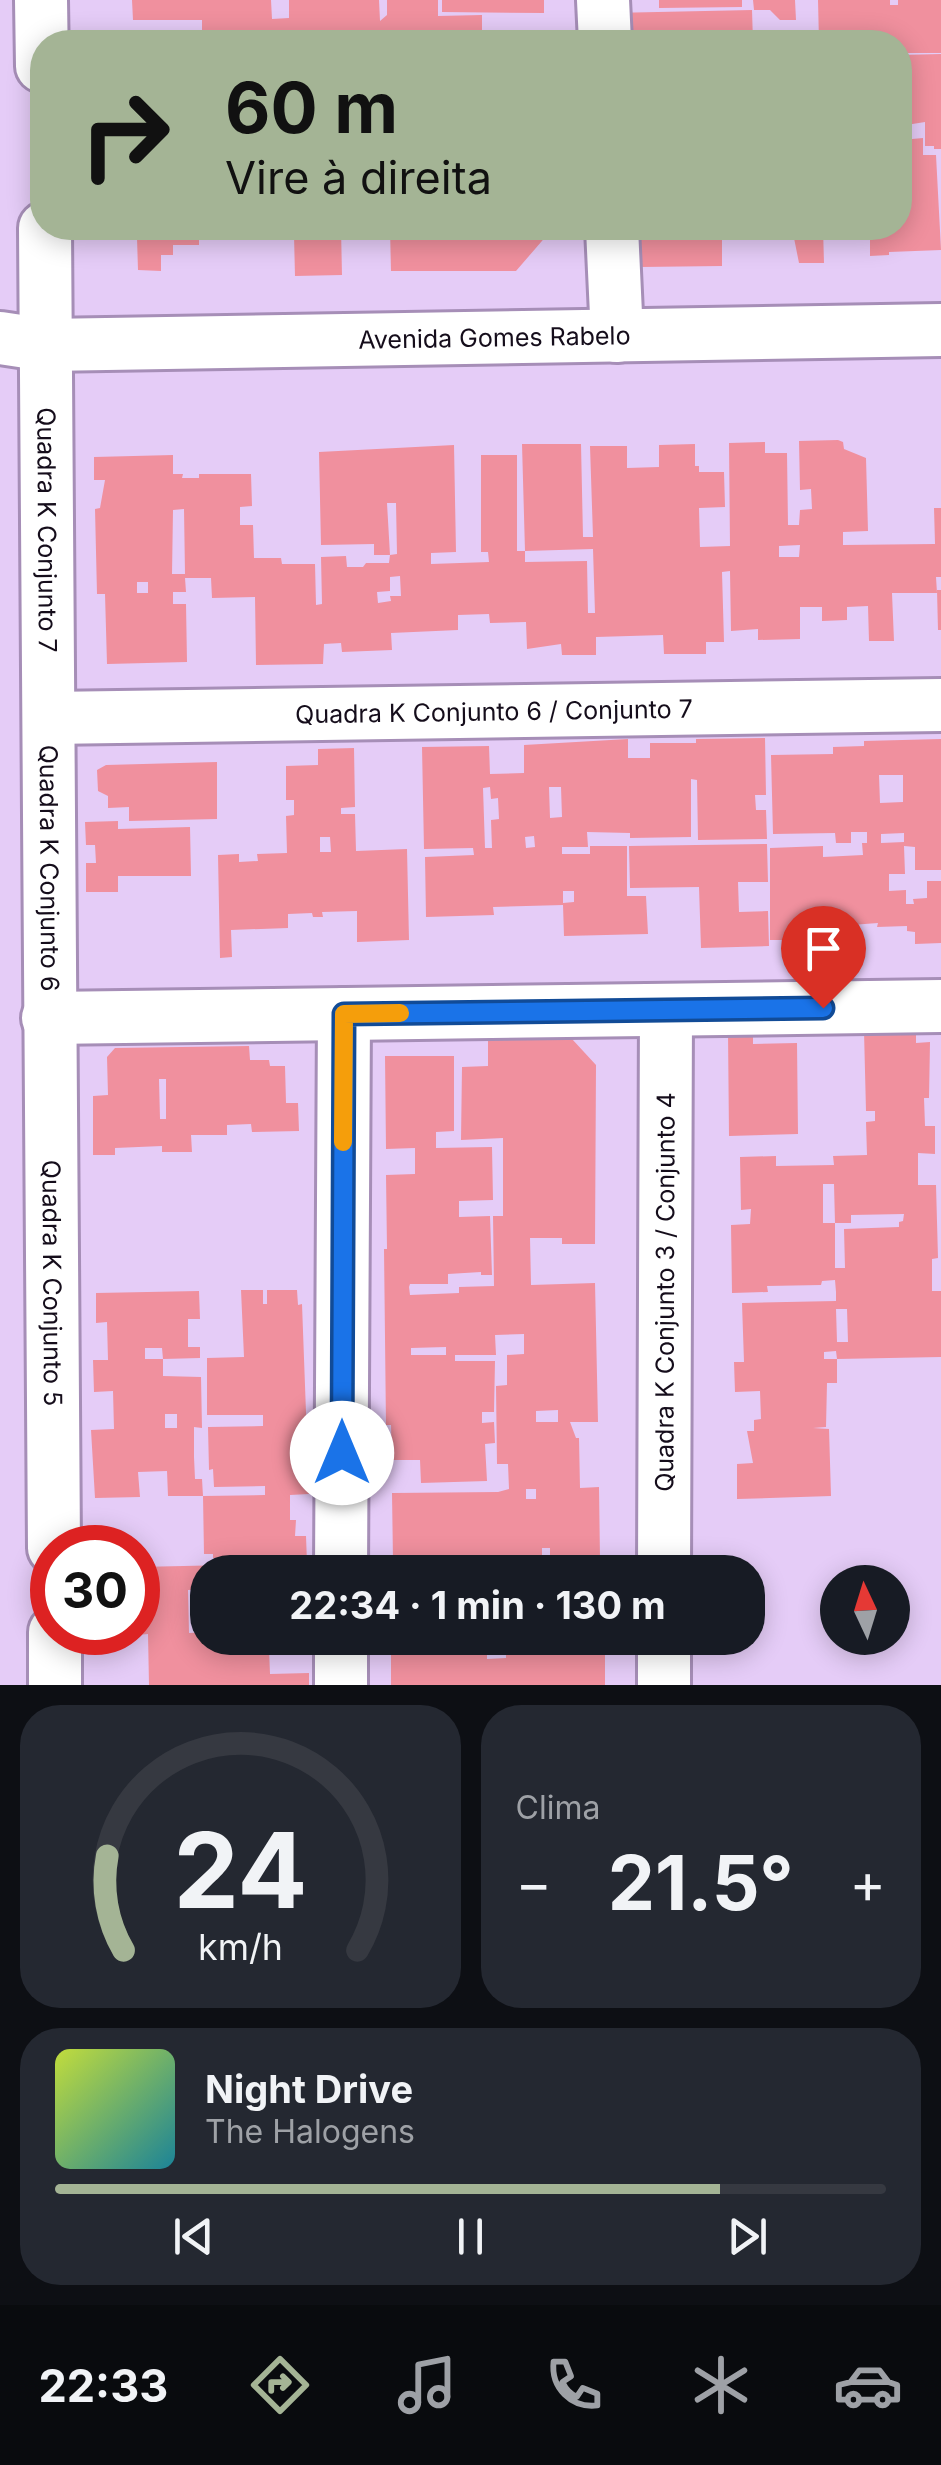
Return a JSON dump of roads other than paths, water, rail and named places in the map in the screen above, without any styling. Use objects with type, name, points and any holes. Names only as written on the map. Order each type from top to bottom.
[{"type":"street","points":[[42,0],[42,30]]},
{"type":"street","points":[[603,0],[604,30]]},
{"type":"street","name":"Quadra K Conjunto 7","points":[[43,240],[24,342],[49,718]]},
{"type":"street","points":[[613,240],[617,336]]},
{"type":"street","name":"Avenida Gomes Rabelo","points":[[24,342],[941,330]]},
{"type":"street","name":"Quadra K Conjunto 6 / Conjunto 7","points":[[49,718],[941,704]]},
{"type":"street","name":"Quadra K Conjunto 6","points":[[48,1018],[49,718]]},
{"type":"street","points":[[48,1018],[941,1006]]},
{"type":"street","name":"Quadra K Conjunto 3 / Conjunto 4","points":[[664,1555],[666,1010]]},
{"type":"street","points":[[341,1555],[344,1014]]},
{"type":"street","name":"Quadra K Conjunto 5","points":[[48,1018],[54,1525]]},
{"type":"street","points":[[55,1655],[56,1685]]},
{"type":"street","points":[[341,1655],[341,1685]]},
{"type":"street","points":[[664,1655],[664,1685]]}]
